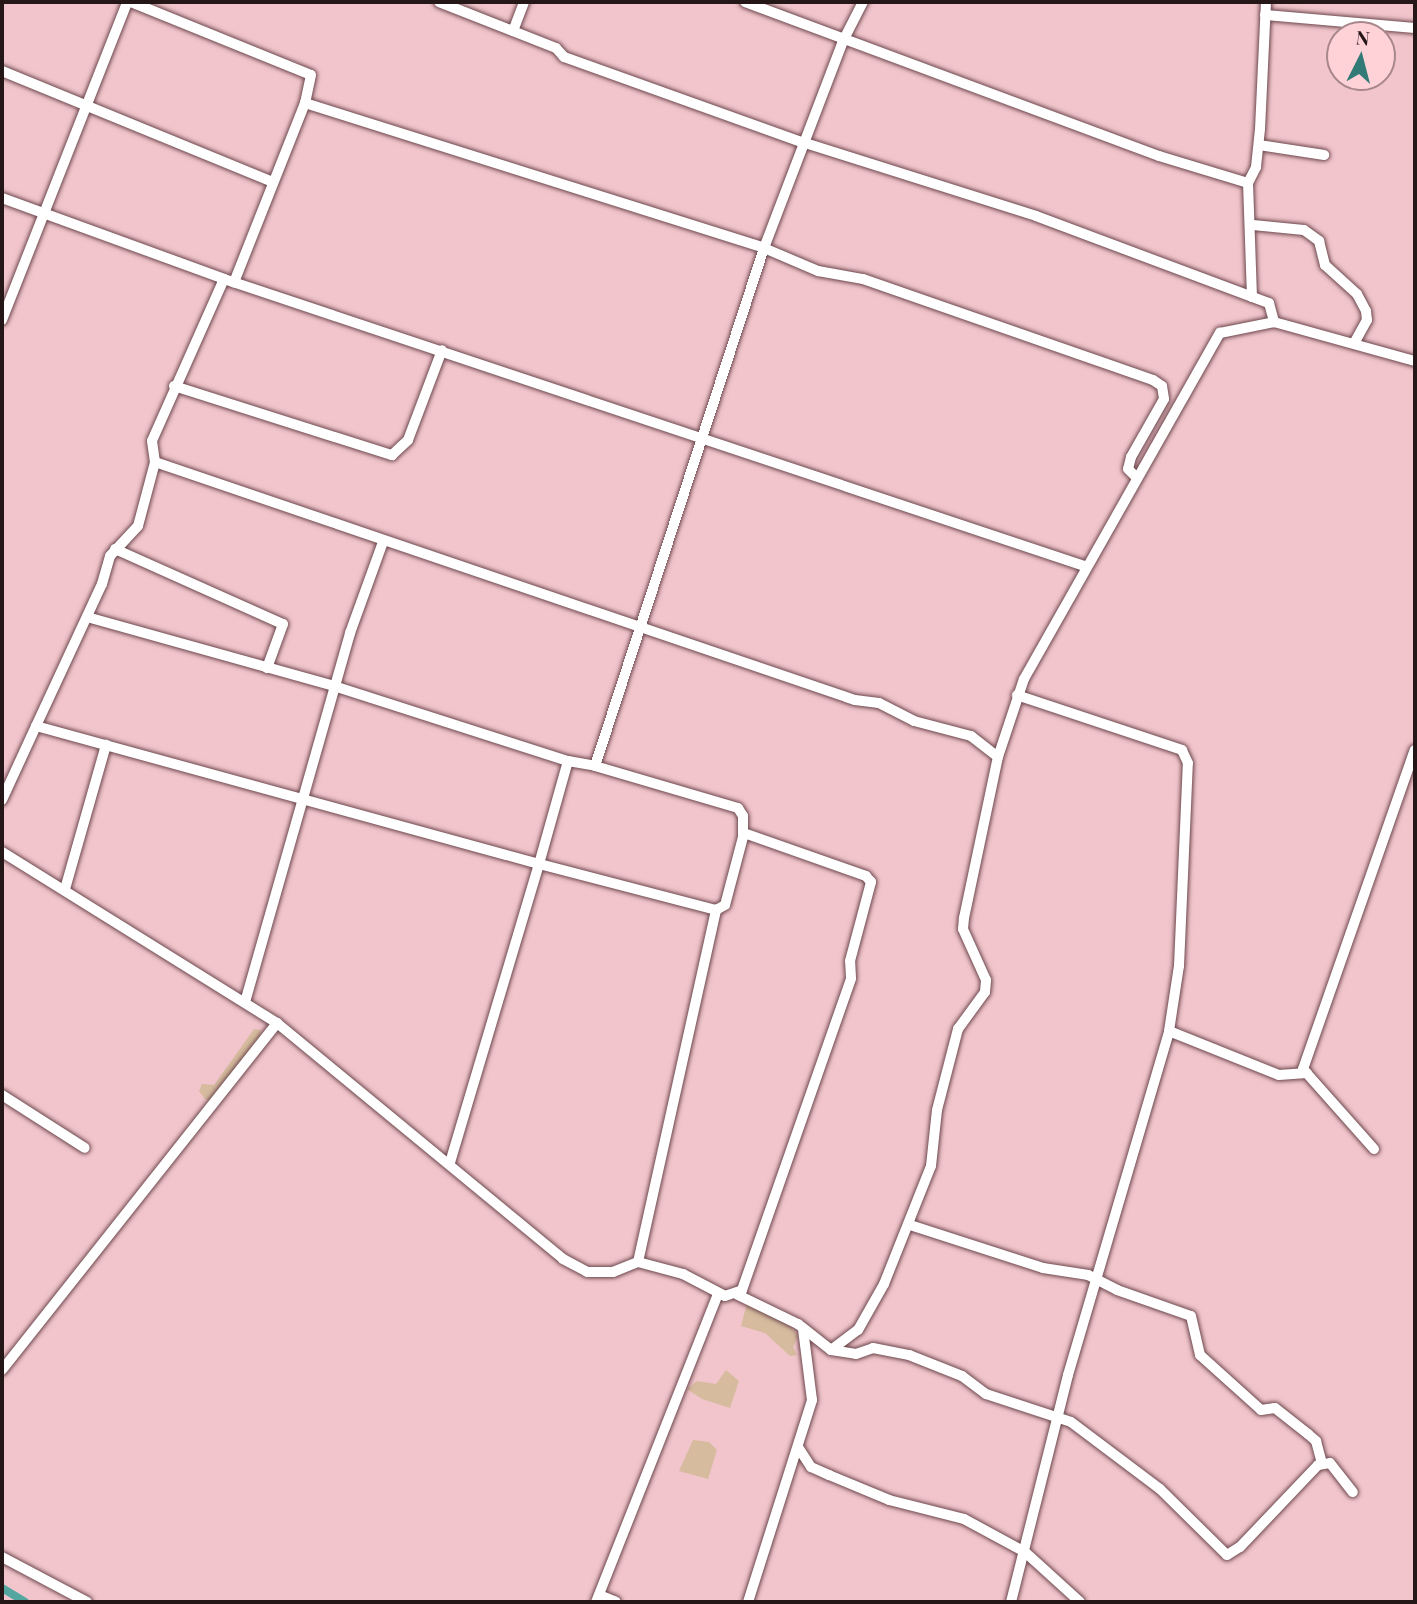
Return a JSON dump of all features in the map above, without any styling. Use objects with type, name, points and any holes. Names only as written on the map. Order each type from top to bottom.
[{"type":"street","points":[[2,320],[6,299],[129,2],[311,75],[305,103],[273,182],[229,280],[174,386],[152,441],[155,462],[138,526],[115,549],[88,617],[2,800]]},
{"type":"street","points":[[439,2],[556,48],[564,57],[803,142],[1036,216],[1269,303],[1274,323]]},
{"type":"street","points":[[513,31],[524,2]]},
{"type":"street","points":[[745,2],[843,41],[1159,156],[1248,183]]},
{"type":"street","points":[[595,766],[699,437],[764,247],[843,41],[863,2]]},
{"type":"street","points":[[1252,297],[1253,225],[1248,183],[1259,145],[1266,2]]},
{"type":"street","points":[[1265,15],[1415,29]]},
{"type":"street","points":[[2,71],[273,182]]},
{"type":"street","points":[[305,103],[764,247],[818,271],[863,279],[1162,386],[1161,409],[1131,457],[1128,469],[1136,477]]},
{"type":"street","points":[[1259,145],[1324,155]]},
{"type":"street","points":[[2,198],[42,215],[229,280],[1084,566]]},
{"type":"street","points":[[1253,225],[1310,232],[1319,241],[1325,265],[1357,294],[1366,311],[1367,320],[1354,343]]},
{"type":"street","points":[[831,1350],[850,1338],[869,1313],[909,1225],[931,1166],[937,1111],[958,1028],[985,992],[986,980],[963,929],[964,918],[998,757],[1017,695],[1084,566],[1220,333],[1274,323],[1415,361]]},
{"type":"street","points":[[174,386],[393,455],[408,440],[442,350]]},
{"type":"street","points":[[155,462],[383,542],[971,736],[998,757]]},
{"type":"street","points":[[245,1002],[337,687],[350,633],[383,542]]},
{"type":"street","points":[[115,549],[284,624],[267,668]]},
{"type":"street","points":[[36,726],[716,910],[725,905],[743,837],[743,816],[738,808],[595,766],[568,761],[337,687],[88,617]]},
{"type":"street","points":[[1011,1602],[1025,1552],[1033,1503],[1095,1278],[1169,1031],[1186,854],[1186,754],[1098,724],[1080,713],[1041,706],[1017,695]]},
{"type":"street","points":[[65,890],[106,745]]},
{"type":"street","points":[[1374,1149],[1303,1069],[1415,750]]},
{"type":"street","points":[[450,1162],[568,761]]},
{"type":"street","points":[[738,1295],[851,978],[850,961],[871,882],[866,876],[747,834]]},
{"type":"street","points":[[2,852],[277,1023],[587,1272],[613,1272],[638,1262],[683,1274],[718,1294],[738,1295],[803,1329],[831,1350],[856,1354],[873,1348],[909,1355],[962,1376],[986,1394],[1058,1417],[1160,1489],[1227,1555],[1240,1548],[1322,1464],[1330,1463],[1341,1473],[1353,1492]]},
{"type":"street","points":[[638,1262],[716,910]]},
{"type":"street","points":[[2,1370],[277,1023]]},
{"type":"street","points":[[1169,1031],[1279,1075],[1307,1073]]},
{"type":"street","points":[[2,1095],[85,1148]]},
{"type":"street","points":[[909,1225],[1043,1268],[1095,1278],[1117,1290],[1191,1316],[1200,1355],[1261,1410],[1275,1408],[1316,1441],[1322,1464]]},
{"type":"street","points":[[616,1602],[598,1599],[718,1294]]},
{"type":"street","points":[[752,1601],[813,1390],[803,1329]]},
{"type":"street","points":[[798,1447],[813,1468],[889,1500],[964,1519],[1025,1552],[1080,1602]]},
{"type":"street","points":[[2,1557],[87,1602]]},
{"type":"shaded area","points":[[254,1029],[261,1030],[259,1039],[209,1101],[205,1099],[199,1091],[202,1084],[214,1085]]},
{"type":"shaded area","points":[[747,1303],[789,1324],[798,1336],[793,1347],[797,1355],[790,1356],[765,1333],[741,1326]]},
{"type":"shaded area","points":[[726,1370],[739,1381],[730,1408],[702,1399],[687,1389],[697,1381],[716,1384]]},
{"type":"shaded area","points":[[693,1440],[709,1442],[717,1450],[708,1479],[679,1471]]},
{"type":"waterway","points":[[2,1588],[25,1602]]}]
